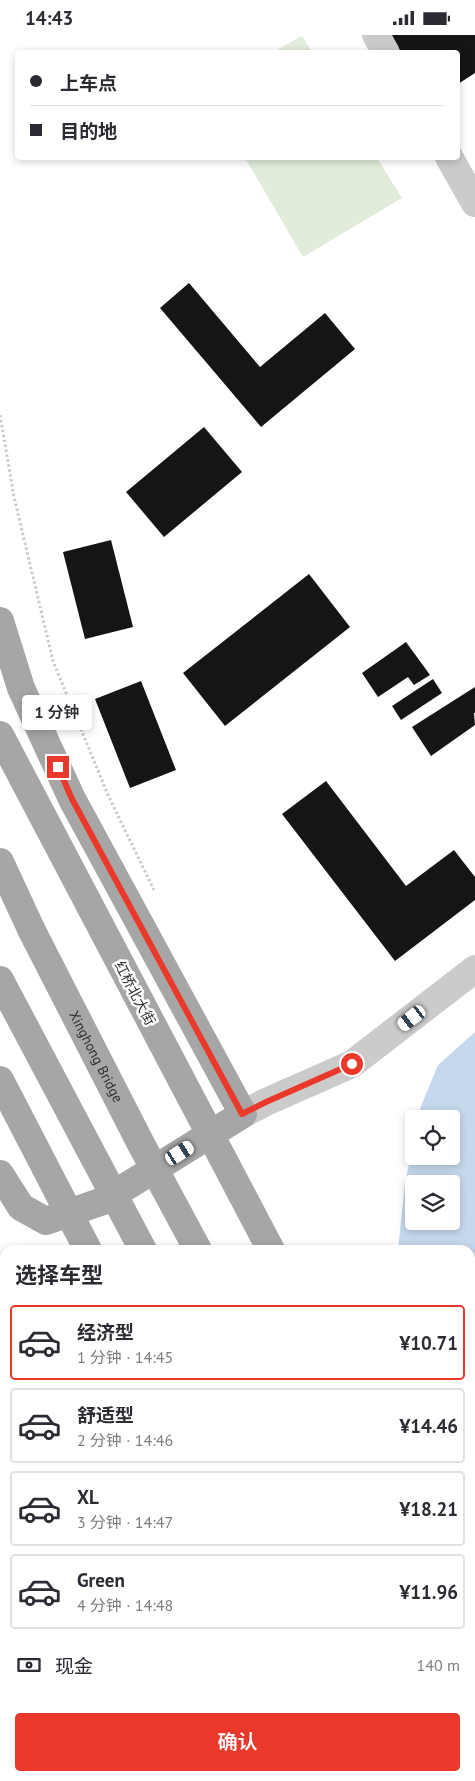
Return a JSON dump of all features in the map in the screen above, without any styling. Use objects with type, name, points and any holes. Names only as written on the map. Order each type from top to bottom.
[{"type":"main road","points":[[0,621],[21,689]]},
{"type":"main road","points":[[0,654],[21,689],[72,799],[242,1114],[103,1201],[46,1221],[21,1207],[0,1174]]},
{"type":"main road","name":"红桥北大街","points":[[0,735],[268,1245]]},
{"type":"main road","name":"Xinghong Bridge","points":[[0,862],[32,931],[141,1144],[195,1245]]},
{"type":"main road","points":[[0,980],[140,1245]]},
{"type":"main road","points":[[0,1080],[85,1245]]},
{"type":"street","points":[[376,35],[384,50]]},
{"type":"street","points":[[451,160],[475,203]]},
{"type":"street","points":[[242,1114],[352,1064],[475,969]]},
{"type":"path","points":[[0,415],[14,497],[53,661],[108,795],[155,892]]},
{"type":"green space","points":[[302,36],[311,50],[277,50]]},
{"type":"green space","points":[[246,160],[378,160],[402,198],[303,257]]},
{"type":"water","points":[[475,1032],[475,1245],[399,1245],[405,1183],[405,1230],[460,1230],[460,1175],[407,1175],[409,1165],[460,1165],[460,1110],[420,1110],[438,1065]]},
{"type":"building","points":[[388,35],[475,35],[475,73],[460,83],[460,50],[395,50]]},
{"type":"building","points":[[189,283],[260,367],[325,313],[355,349],[261,427],[160,308]]},
{"type":"building","points":[[204,427],[242,472],[164,537],[126,492]]},
{"type":"building","points":[[111,540],[133,627],[85,639],[63,552]]},
{"type":"building","points":[[309,574],[350,627],[225,726],[183,673]]},
{"type":"building","points":[[406,642],[430,675],[414,685],[408,677],[378,697],[362,673]]},
{"type":"building","points":[[433,679],[442,693],[401,720],[392,706]]},
{"type":"building","points":[[141,681],[176,770],[130,788],[95,699]]},
{"type":"building","points":[[475,687],[475,725],[431,756],[412,727]]},
{"type":"building","points":[[326,781],[406,886],[454,850],[475,877],[475,900],[395,961],[282,814]]},
{"type":"route","points":[[58,767],[72,799],[242,1114],[352,1064]]}]
